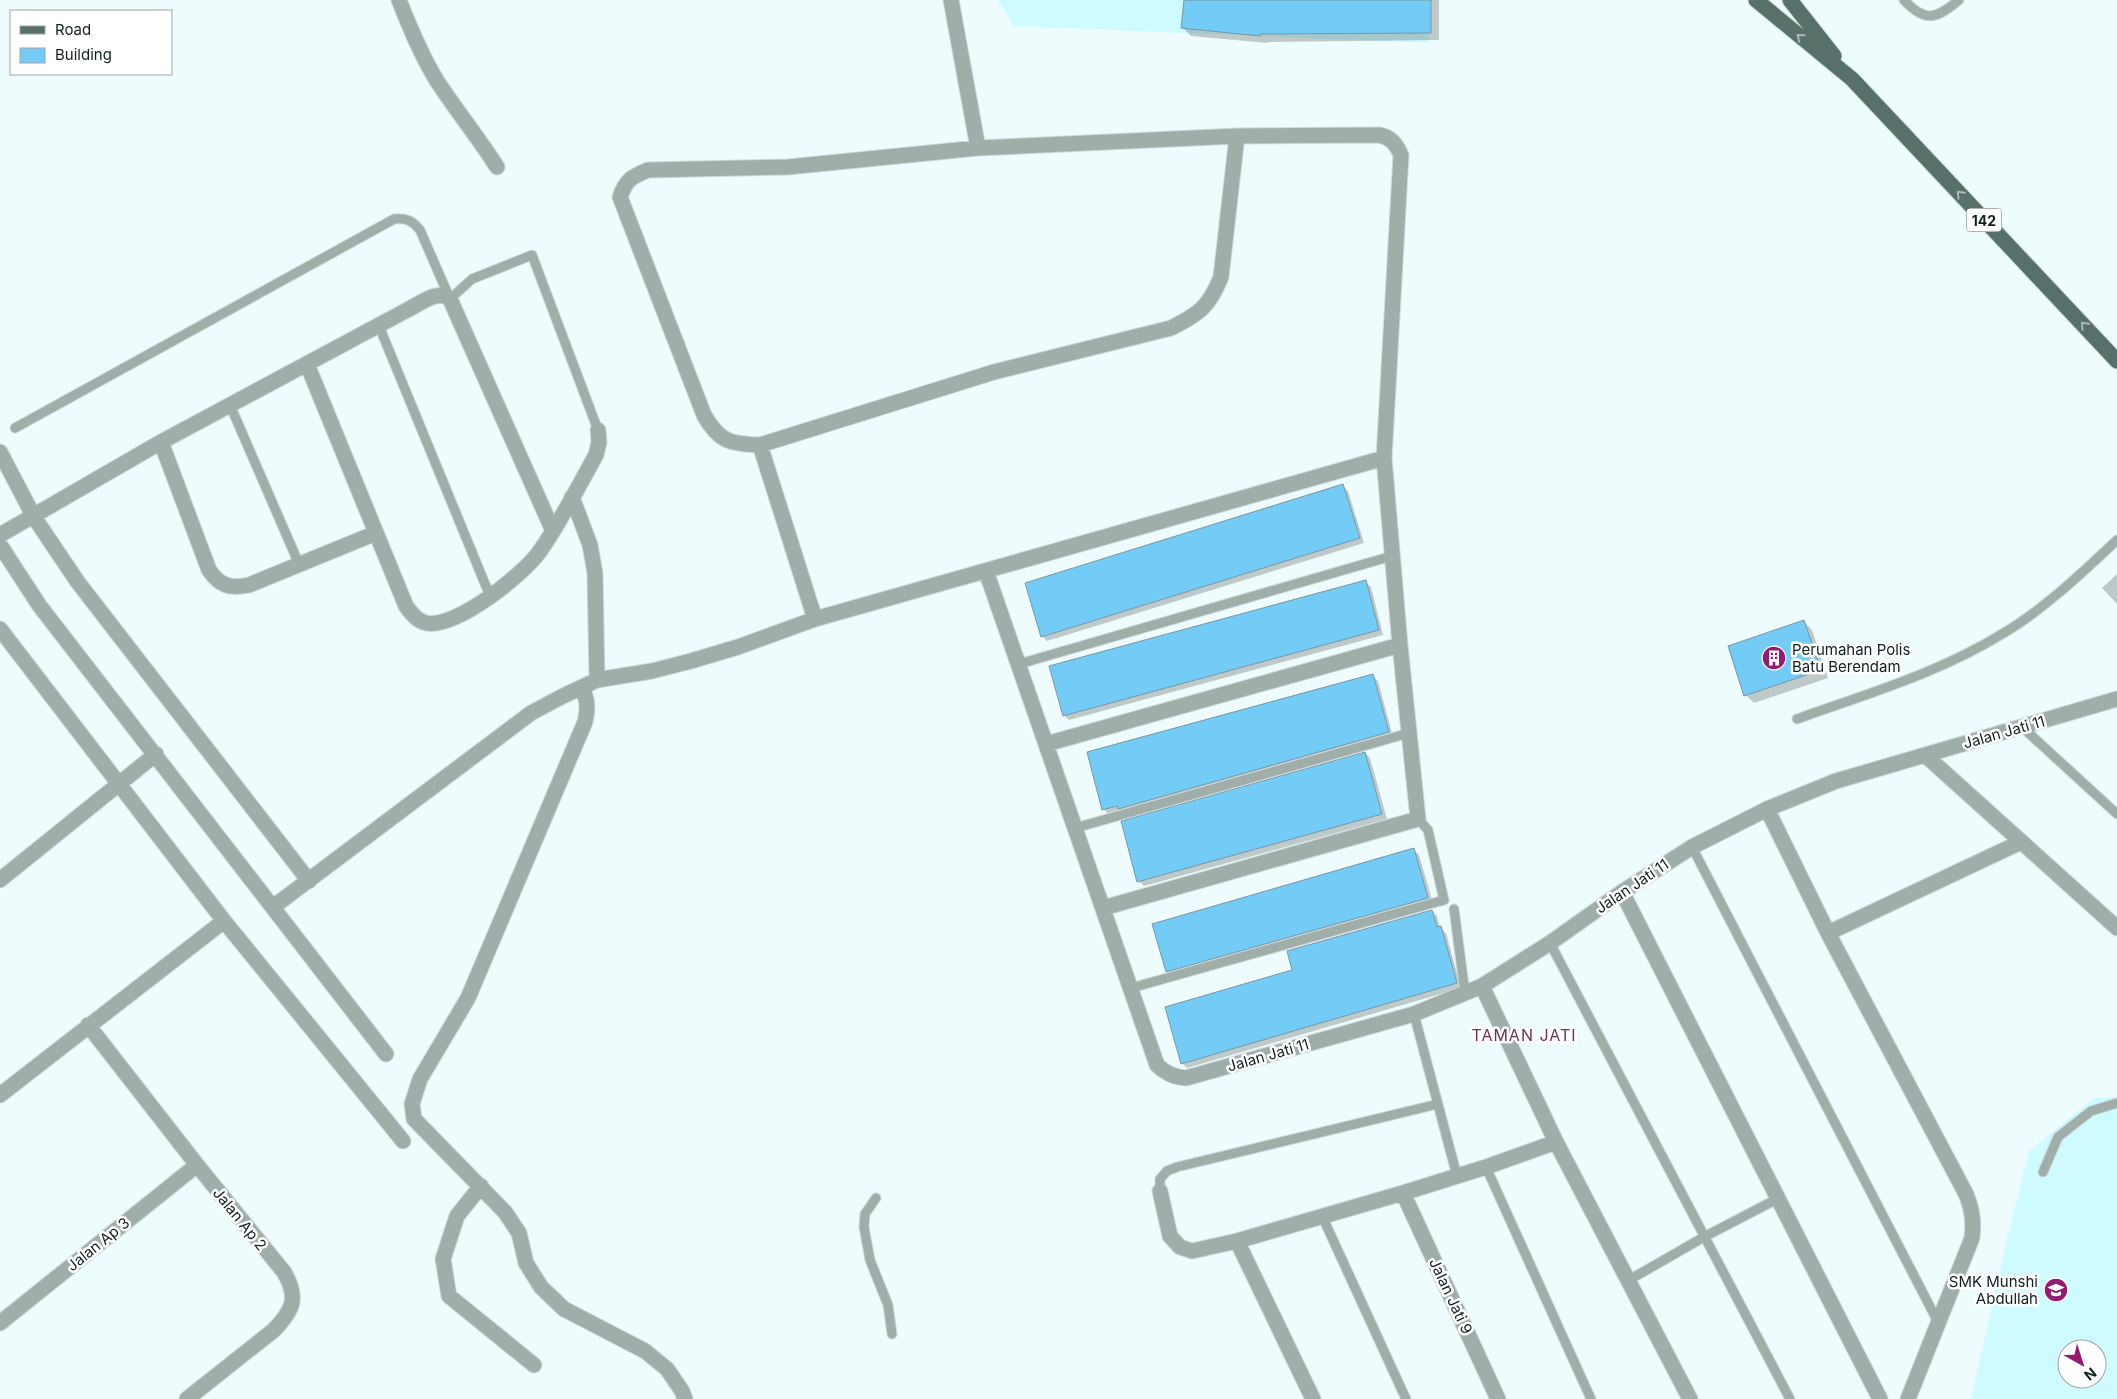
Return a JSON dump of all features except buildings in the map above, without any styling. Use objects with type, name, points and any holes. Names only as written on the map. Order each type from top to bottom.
[{"type":"main road","name":"142","points":[[1756,0],[1852,79],[2117,361]]},
{"type":"main road","points":[[1790,0],[1852,79]]},
{"type":"street","points":[[399,0],[418,47],[438,82],[497,167]]},
{"type":"street","points":[[951,0],[978,148]]},
{"type":"street","points":[[1103,908],[1418,819],[1400,645],[1384,458],[1400,155],[1397,147],[1386,136],[1379,135],[1237,136],[978,148],[788,167],[648,170],[636,175],[625,183],[620,197],[704,415],[713,430],[724,439],[739,444],[760,445],[994,372],[1170,328],[1189,319],[1204,308],[1215,293],[1221,276],[1237,136]]},
{"type":"street","points":[[0,535],[161,442],[435,296],[446,296],[450,299],[553,531]]},
{"type":"street","points":[[306,364],[406,606],[414,616],[426,623],[440,622],[458,615],[490,596],[520,572],[539,553],[596,455],[599,442],[598,430]]},
{"type":"street","points":[[161,442],[209,570],[216,580],[226,586],[238,587],[249,585],[376,533]]},
{"type":"street","points":[[760,445],[815,619]]},
{"type":"street","points":[[0,452],[34,517],[77,581],[309,880]]},
{"type":"street","points":[[273,907],[531,713],[598,680],[652,671],[691,661],[738,647],[815,619],[1384,458]]},
{"type":"street","points":[[572,497],[590,545],[595,573],[598,680]]},
{"type":"street","points":[[0,545],[39,605],[386,1054]]},
{"type":"street","points":[[986,571],[1130,988]]},
{"type":"street","points":[[0,629],[224,922],[402,1140]]},
{"type":"street","points":[[1046,744],[1400,645]]},
{"type":"street","points":[[582,688],[587,699],[588,709],[585,722],[468,998],[420,1079],[412,1104],[414,1119],[505,1212],[518,1233],[526,1263],[542,1288],[564,1308],[645,1351],[667,1369],[682,1391],[685,1399]]},
{"type":"street","name":"Jalan Jati 11","points":[[1130,988],[1157,1065],[1165,1073],[1175,1077],[1186,1078],[1414,1014],[1482,986],[1550,943],[1622,892],[1692,847],[1768,809],[1836,781],[2117,699]]},
{"type":"street","points":[[0,880],[156,754]]},
{"type":"street","points":[[1925,755],[2117,928]]},
{"type":"street","points":[[1768,809],[1828,933],[1966,1194],[1972,1210],[1974,1225],[1972,1238],[1908,1399]]},
{"type":"street","points":[[1828,933],[2021,842]]},
{"type":"street","points":[[1622,892],[1880,1399]]},
{"type":"street","points":[[0,1095],[88,1025],[224,922]]},
{"type":"street","points":[[1482,986],[1556,1142],[1690,1399]]},
{"type":"street","name":"Jalan Ap 2","points":[[88,1025],[197,1165],[284,1272],[293,1294],[292,1308],[286,1318],[274,1330],[187,1399]]},
{"type":"street","points":[[1160,1191],[1170,1236],[1180,1247],[1192,1251],[1237,1241],[1403,1193],[1486,1167],[1556,1142]]},
{"type":"street","name":"Jalan Ap 3","points":[[0,1323],[197,1165]]},
{"type":"street","points":[[481,1186],[457,1216],[443,1259],[449,1296],[534,1365]]},
{"type":"street","name":"Jalan Jati 9","points":[[1403,1193],[1498,1399]]},
{"type":"street","points":[[1237,1241],[1313,1399]]},
{"type":"lane","points":[[1904,0],[1914,10],[1925,16],[1936,16],[1959,0]]},
{"type":"lane","points":[[16,428],[394,219],[404,218],[413,222],[420,230],[450,299],[472,279],[532,255],[598,430]]},
{"type":"lane","points":[[379,326],[490,596]]},
{"type":"lane","points":[[230,405],[299,564]]},
{"type":"lane","points":[[1797,718],[1882,688],[1949,661],[2002,634],[2059,592],[2117,540]]},
{"type":"lane","points":[[1019,664],[1392,556]]},
{"type":"lane","points":[[2022,727],[2117,814]]},
{"type":"lane","points":[[1075,828],[1409,733]]},
{"type":"lane","points":[[1130,988],[1444,900],[1428,830],[1418,819]]},
{"type":"lane","points":[[1692,847],[1938,1322]]},
{"type":"lane","points":[[1454,908],[1465,993]]},
{"type":"lane","points":[[1550,943],[1790,1399]]},
{"type":"lane","points":[[1414,1014],[1457,1176]]},
{"type":"lane","points":[[2043,1172],[2058,1137],[2091,1111],[2117,1103]]},
{"type":"lane","points":[[1160,1191],[1160,1179],[1167,1171],[1177,1167],[1438,1104]]},
{"type":"lane","points":[[1486,1167],[1591,1399]]},
{"type":"lane","points":[[876,1198],[865,1214],[864,1227],[870,1260],[888,1305],[892,1334]]},
{"type":"lane","points":[[1629,1280],[1704,1237],[1779,1198]]},
{"type":"lane","points":[[1322,1216],[1406,1399]]},
{"type":"shaded area","points":[[998,0],[1432,0],[1428,43],[1014,26]]},
{"type":"shaded area","name":"SMK Munshi Abdullah","points":[[2117,1097],[2117,1399],[1971,1399],[2029,1151],[2094,1098]]},
{"type":"place","name":"Perumahan Polis Batu Berendam","points":[[1774,658]]},
{"type":"place","name":"SMK Munshi Abdullah","points":[[2056,1290]]},
{"type":"district","name":"TAMAN JATI","points":[[1524,1035]]}]
